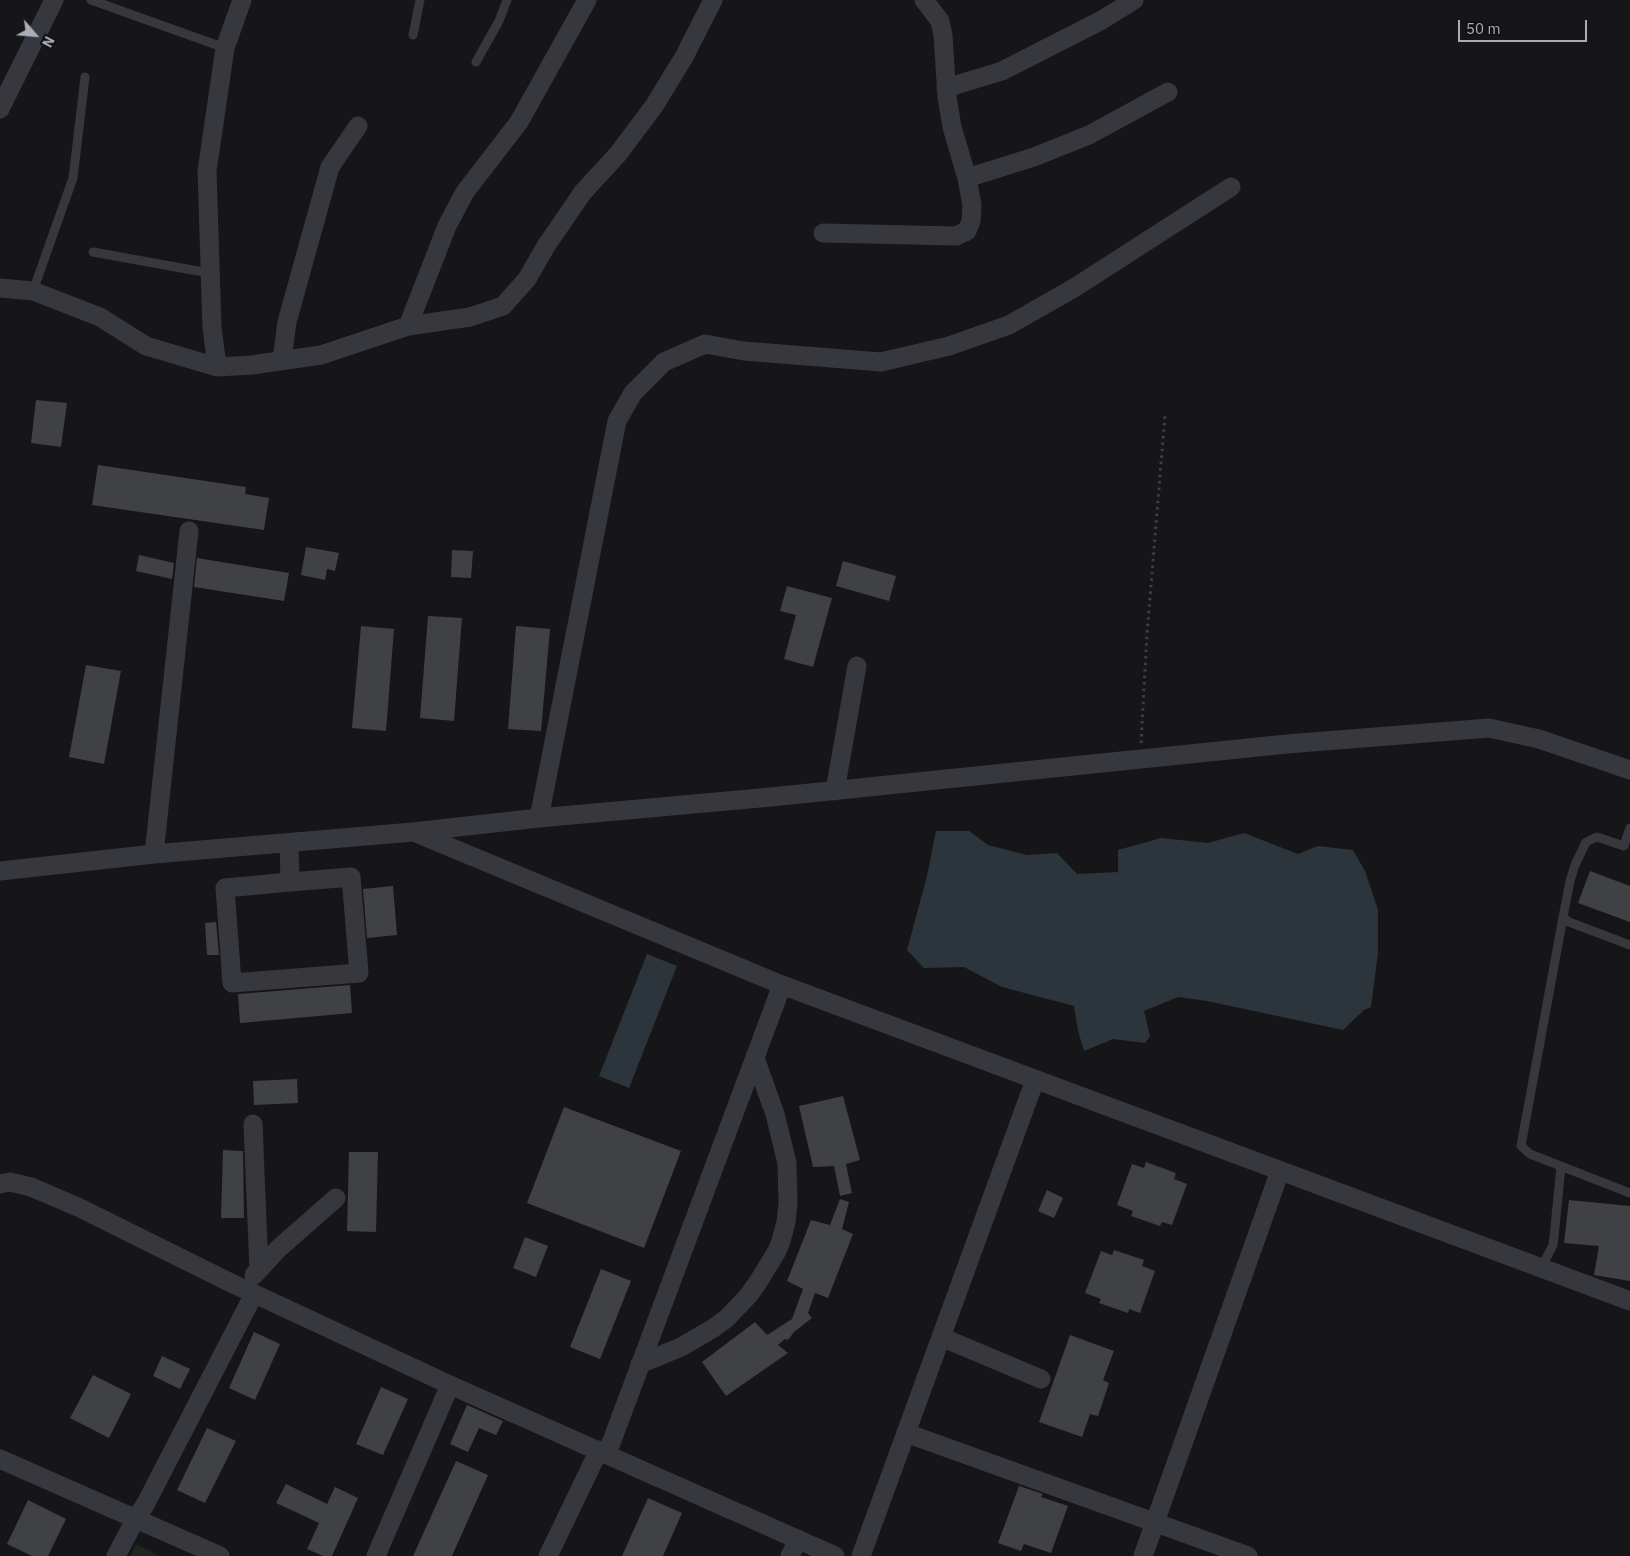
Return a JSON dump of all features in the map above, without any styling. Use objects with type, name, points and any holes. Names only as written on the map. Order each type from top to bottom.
[{"type":"street","points":[[0,109],[54,0]]},
{"type":"street","points":[[218,367],[212,327],[207,171],[225,48],[242,0]]},
{"type":"street","points":[[408,326],[447,226],[465,192],[519,122],[587,0]]},
{"type":"street","points":[[0,288],[33,291],[100,317],[146,346],[218,367],[321,355],[408,326],[470,318],[503,306],[527,280],[546,246],[584,192],[618,154],[654,106],[684,57],[713,0]]},
{"type":"street","points":[[823,232],[956,236],[967,231],[971,221],[972,205],[967,178],[952,127],[946,88],[943,35],[940,21],[924,0]]},
{"type":"street","points":[[946,88],[1002,71],[1102,20],[1134,0]]},
{"type":"street","points":[[967,178],[1034,157],[1089,135],[1168,92]]},
{"type":"street","points":[[282,360],[287,322],[330,167],[358,126]]},
{"type":"street","points":[[539,818],[617,420],[633,393],[664,362],[705,344],[744,351],[881,362],[949,346],[1009,325],[1074,288],[1231,187]]},
{"type":"street","points":[[154,854],[189,531]]},
{"type":"street","points":[[835,790],[857,666]]},
{"type":"street","points":[[0,871],[154,854],[413,832],[1287,744],[1490,728],[1539,740],[1630,770]]},
{"type":"street","points":[[413,832],[782,985],[1630,1301]]},
{"type":"street","points":[[290,843],[290,882]]},
{"type":"street","points":[[351,877],[358,972],[232,983],[226,888],[290,882],[351,877]]},
{"type":"street","points":[[548,1556],[603,1452],[640,1364],[782,985]]},
{"type":"street","points":[[640,1364],[680,1347],[726,1319],[749,1295],[773,1258],[781,1240],[786,1222],[788,1202],[787,1163],[775,1114],[755,1058]]},
{"type":"street","points":[[861,1556],[1035,1080]]},
{"type":"street","points":[[253,1124],[259,1269]]},
{"type":"street","points":[[1143,1556],[1280,1171]]},
{"type":"street","points":[[0,1184],[10,1182],[31,1188],[78,1207],[248,1291],[450,1385],[835,1556]]},
{"type":"street","points":[[116,1556],[145,1505],[259,1269],[278,1249],[336,1198]]},
{"type":"street","points":[[941,1337],[1041,1379]]},
{"type":"street","points":[[376,1556],[450,1385]]},
{"type":"street","points":[[906,1433],[1248,1556]]},
{"type":"street","points":[[0,1459],[220,1556]]},
{"type":"street","points":[[790,1556],[798,1539]]},
{"type":"lane","points":[[91,0],[225,48]]},
{"type":"lane","points":[[413,35],[420,0]]},
{"type":"lane","points":[[476,62],[499,21],[507,0]]},
{"type":"lane","points":[[33,291],[73,178],[85,77]]},
{"type":"lane","points":[[93,252],[209,273]]},
{"type":"lane","points":[[1630,828],[1627,847],[1597,837],[1586,842],[1575,865],[1570,881],[1521,1140],[1521,1146],[1530,1154],[1630,1193]]},
{"type":"lane","points":[[1563,917],[1569,922],[1630,945]]},
{"type":"lane","points":[[1541,1268],[1554,1237],[1561,1166]]},
{"type":"path","points":[[1140,759],[1147,634],[1164,415]]},
{"type":"shaded area","points":[[936,831],[969,831],[988,845],[1027,855],[1057,853],[1077,874],[1118,872],[1118,850],[1161,838],[1208,843],[1244,833],[1298,854],[1318,846],[1353,850],[1365,871],[1378,910],[1378,953],[1371,1007],[1364,1010],[1343,1030],[1207,1001],[1178,997],[1144,1011],[1150,1036],[1145,1043],[1113,1039],[1084,1051],[1078,1031],[1074,1006],[1002,987],[964,967],[924,968],[907,950],[927,876]]},
{"type":"shaded area","points":[[647,954],[677,966],[629,1088],[599,1076]]},
{"type":"shaded area","points":[[136,1544],[160,1556],[130,1556]]},
{"type":"building","points":[[36,400],[67,403],[61,447],[31,443]]},
{"type":"building","points":[[98,465],[246,487],[245,494],[269,498],[264,530],[92,505]]},
{"type":"building","points":[[306,547],[339,553],[335,571],[327,569],[325,580],[301,575]]},
{"type":"building","points":[[452,550],[473,551],[471,578],[451,577]]},
{"type":"building","points":[[139,555],[174,563],[172,579],[136,571]]},
{"type":"building","points":[[197,558],[289,573],[284,601],[194,587]]},
{"type":"building","points":[[843,561],[896,576],[889,601],[836,586]]},
{"type":"building","points":[[787,586],[832,598],[813,667],[784,659],[796,615],[780,611]]},
{"type":"building","points":[[428,616],[462,618],[454,721],[420,718]]},
{"type":"building","points":[[361,626],[394,629],[386,731],[352,728]]},
{"type":"building","points":[[516,626],[550,629],[541,731],[508,729]]},
{"type":"building","points":[[86,665],[121,671],[104,764],[69,757]]},
{"type":"building","points":[[1590,871],[1630,886],[1630,922],[1578,903]]},
{"type":"building","points":[[393,886],[397,935],[367,938],[363,889]]},
{"type":"building","points":[[216,922],[219,955],[207,955],[205,923]]},
{"type":"building","points":[[350,985],[352,1013],[240,1023],[238,994]]},
{"type":"building","points":[[297,1079],[298,1103],[254,1105],[253,1081]]},
{"type":"building","points":[[843,1096],[860,1160],[846,1164],[852,1193],[840,1196],[834,1166],[813,1167],[799,1106]]},
{"type":"building","points":[[564,1107],[681,1151],[644,1248],[527,1203]]},
{"type":"building","points":[[223,1150],[243,1151],[244,1218],[221,1218]]},
{"type":"building","points":[[349,1152],[378,1152],[376,1232],[347,1231]]},
{"type":"building","points":[[1146,1162],[1176,1173],[1174,1179],[1187,1184],[1172,1225],[1162,1222],[1160,1226],[1131,1216],[1133,1211],[1117,1205],[1132,1164],[1144,1168]]},
{"type":"building","points":[[1047,1190],[1063,1198],[1054,1218],[1038,1211]]},
{"type":"building","points":[[840,1199],[849,1202],[842,1229],[853,1234],[828,1298],[815,1293],[808,1313],[812,1318],[794,1332],[788,1340],[785,1339],[778,1345],[788,1353],[726,1396],[702,1362],[755,1322],[767,1335],[792,1319],[803,1289],[787,1281],[811,1220],[830,1225]]},
{"type":"building","points":[[1569,1200],[1630,1206],[1630,1281],[1594,1275],[1599,1246],[1564,1243]]},
{"type":"building","points":[[525,1237],[548,1246],[536,1277],[513,1268]]},
{"type":"building","points":[[1114,1250],[1144,1260],[1142,1266],[1155,1271],[1140,1313],[1129,1309],[1128,1313],[1099,1303],[1101,1299],[1085,1293],[1101,1251],[1112,1255]]},
{"type":"building","points":[[601,1269],[631,1281],[600,1359],[570,1347]]},
{"type":"building","points":[[254,1332],[280,1344],[255,1400],[229,1388]]},
{"type":"building","points":[[1070,1335],[1114,1351],[1103,1380],[1109,1383],[1098,1416],[1090,1414],[1082,1437],[1039,1422]]},
{"type":"building","points":[[162,1356],[190,1369],[180,1389],[153,1376]]},
{"type":"building","points":[[93,1375],[131,1394],[109,1438],[70,1418]]},
{"type":"building","points":[[381,1387],[408,1399],[383,1455],[356,1444]]},
{"type":"building","points":[[467,1405],[503,1421],[496,1435],[479,1428],[468,1452],[450,1444]]},
{"type":"building","points":[[207,1428],[236,1441],[205,1503],[177,1490]]},
{"type":"building","points":[[456,1461],[488,1475],[452,1556],[413,1556]]},
{"type":"building","points":[[286,1484],[327,1504],[335,1487],[358,1498],[332,1556],[323,1556],[307,1549],[319,1523],[276,1503]]},
{"type":"building","points":[[1019,1486],[1043,1494],[1041,1497],[1068,1506],[1051,1553],[1024,1544],[1021,1551],[998,1543]]},
{"type":"building","points":[[648,1498],[682,1513],[663,1556],[622,1556]]},
{"type":"building","points":[[28,1500],[66,1519],[48,1556],[32,1556],[7,1544]]}]
